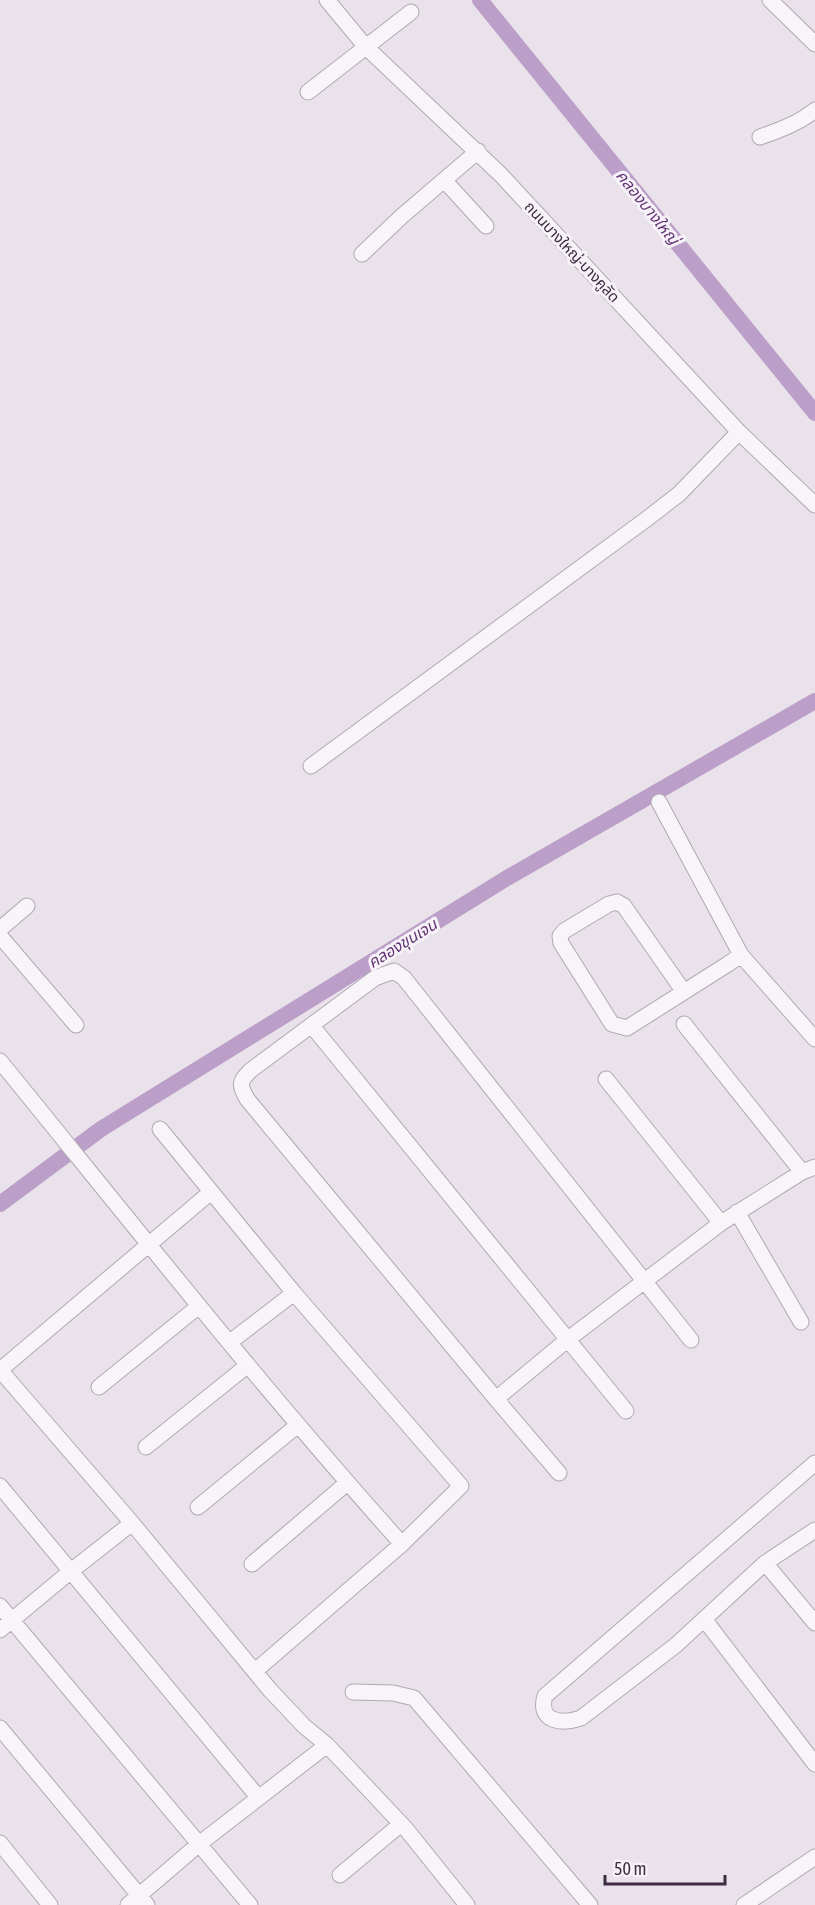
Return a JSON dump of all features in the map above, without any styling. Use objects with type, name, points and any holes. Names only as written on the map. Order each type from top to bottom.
[{"type":"street","name":"ถนนบางใหญ่-บางคูลัด","points":[[327,0],[366,47],[442,121],[478,151],[739,432],[815,505]]},
{"type":"street","points":[[770,0],[815,44]]},
{"type":"street","points":[[308,92],[411,12]]},
{"type":"street","points":[[760,137],[796,122],[815,110]]},
{"type":"street","points":[[362,254],[402,216],[478,151]]},
{"type":"street","points":[[444,180],[486,226]]},
{"type":"street","points":[[311,766],[679,494],[739,432]]},
{"type":"street","points":[[659,802],[741,955],[815,1040]]},
{"type":"street","points":[[684,992],[624,906],[616,902],[564,931],[560,936],[561,942],[612,1024],[627,1028],[684,992],[741,955]]},
{"type":"street","points":[[0,929],[27,906]]},
{"type":"street","points":[[0,936],[76,1025]]},
{"type":"street","points":[[559,1473],[247,1099],[241,1086],[242,1079],[251,1070],[375,978],[394,971],[404,978],[691,1341]]},
{"type":"street","points":[[496,1399],[567,1340],[721,1223],[809,1169],[684,1024]]},
{"type":"street","points":[[312,1026],[626,1411]]},
{"type":"street","points":[[0,1061],[346,1483],[402,1544]]},
{"type":"street","points":[[606,1079],[721,1223]]},
{"type":"street","points":[[160,1129],[294,1293],[461,1486],[402,1544],[255,1671]]},
{"type":"street","points":[[211,1192],[0,1370],[132,1523],[255,1671],[304,1726],[327,1745],[401,1824],[467,1905]]},
{"type":"street","points":[[737,1212],[801,1322]]},
{"type":"street","points":[[230,1342],[294,1293]]},
{"type":"street","points":[[99,1387],[199,1306]]},
{"type":"street","points":[[146,1448],[248,1365]]},
{"type":"street","points":[[198,1507],[298,1425]]},
{"type":"street","points":[[815,1463],[545,1696],[542,1704],[546,1715],[556,1722],[570,1722],[581,1718],[669,1651],[765,1563],[815,1530]]},
{"type":"street","points":[[252,1564],[346,1483]]},
{"type":"street","points":[[0,1486],[258,1797]]},
{"type":"street","points":[[6,1625],[132,1523]]},
{"type":"street","points":[[765,1563],[815,1623]]},
{"type":"street","points":[[0,1606],[6,1625],[250,1905]]},
{"type":"street","points":[[704,1619],[815,1764]]},
{"type":"street","points":[[353,1692],[393,1693],[414,1698],[590,1905]]},
{"type":"street","points":[[0,1728],[138,1902],[199,1844],[327,1745]]},
{"type":"street","points":[[340,1875],[401,1824]]},
{"type":"street","points":[[0,1843],[50,1905]]},
{"type":"street","points":[[744,1905],[815,1857]]},
{"type":"waterway","name":"คลองบางใหญ่","points":[[480,0],[815,413]]},
{"type":"waterway","name":"คลองขุนเจน","points":[[0,1204],[101,1129],[507,878],[815,701]]}]
